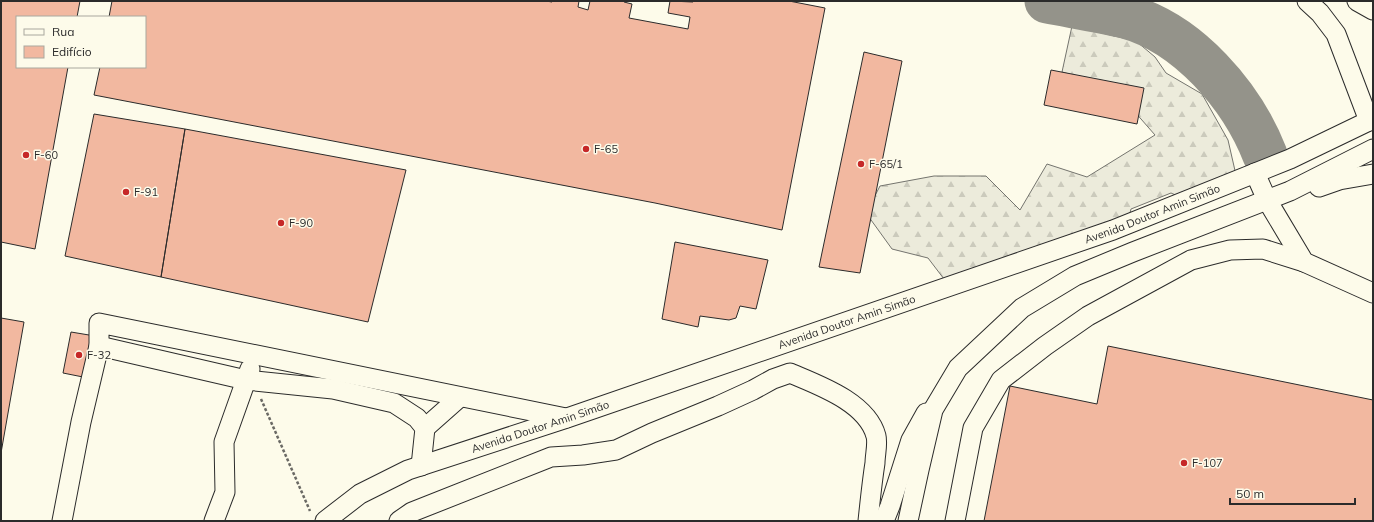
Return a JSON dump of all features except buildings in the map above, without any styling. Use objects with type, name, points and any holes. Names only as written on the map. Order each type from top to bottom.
[{"type":"street","points":[[1307,1],[1320,13],[1336,34],[1372,126]]},
{"type":"street","points":[[1357,1],[1373,10]]},
{"type":"street","points":[[1372,126],[1370,102],[1373,96]]},
{"type":"street","name":"Avenida Doutor Amin Simão","points":[[318,517],[408,470],[567,418],[1113,230],[1372,126]]},
{"type":"street","points":[[908,521],[933,410],[958,368],[1022,308],[1075,276],[1132,252],[1290,191],[1373,149]]},
{"type":"street","points":[[1255,173],[1267,200],[1304,262]]},
{"type":"street","points":[[1290,191],[1314,189],[1340,180],[1373,174]]},
{"type":"street","points":[[955,521],[974,428],[1001,380],[1045,346],[1088,316],[1191,260],[1230,250],[1263,249],[1304,262],[1373,293]]},
{"type":"street","points":[[62,521],[81,422],[99,346],[99,323],[567,418]]},
{"type":"street","points":[[99,346],[248,380],[333,389],[394,403],[417,418],[425,428]]},
{"type":"street","points":[[214,521],[225,492],[224,442],[256,355]]},
{"type":"street","points":[[399,521],[412,512],[551,457],[583,455],[616,450],[670,425],[718,406],[753,390],[772,379],[790,373],[824,387],[852,403],[870,424],[876,437],[868,521]]},
{"type":"street","points":[[421,466],[425,428],[460,397]]},
{"type":"street","points":[[884,521],[911,440],[928,410],[936,406]]},
{"type":"path","points":[[248,380],[264,404],[318,517]]},
{"type":"green space","points":[[1072,26],[1136,41],[1155,57],[1166,73],[1202,94],[1228,140],[1236,175],[1182,198],[1171,193],[1131,209],[1129,217],[944,279],[928,258],[892,249],[866,213],[880,186],[934,176],[986,176],[1020,210],[1047,164],[1087,177],[1155,135],[1113,87],[1062,72]]},
{"type":"taxiway","points":[[1047,1],[1125,16],[1148,24],[1170,37],[1191,52],[1210,70],[1227,90],[1255,133],[1265,155]]},
{"type":"place","name":"F-65","points":[[586,149]]},
{"type":"place","name":"F-60","points":[[26,155]]},
{"type":"place","name":"F-65/1","points":[[861,164]]},
{"type":"place","name":"F-91","points":[[126,192]]},
{"type":"place","name":"F-90","points":[[281,223]]},
{"type":"place","name":"F-32","points":[[79,355]]},
{"type":"place","name":"F-107","points":[[1184,463]]}]
